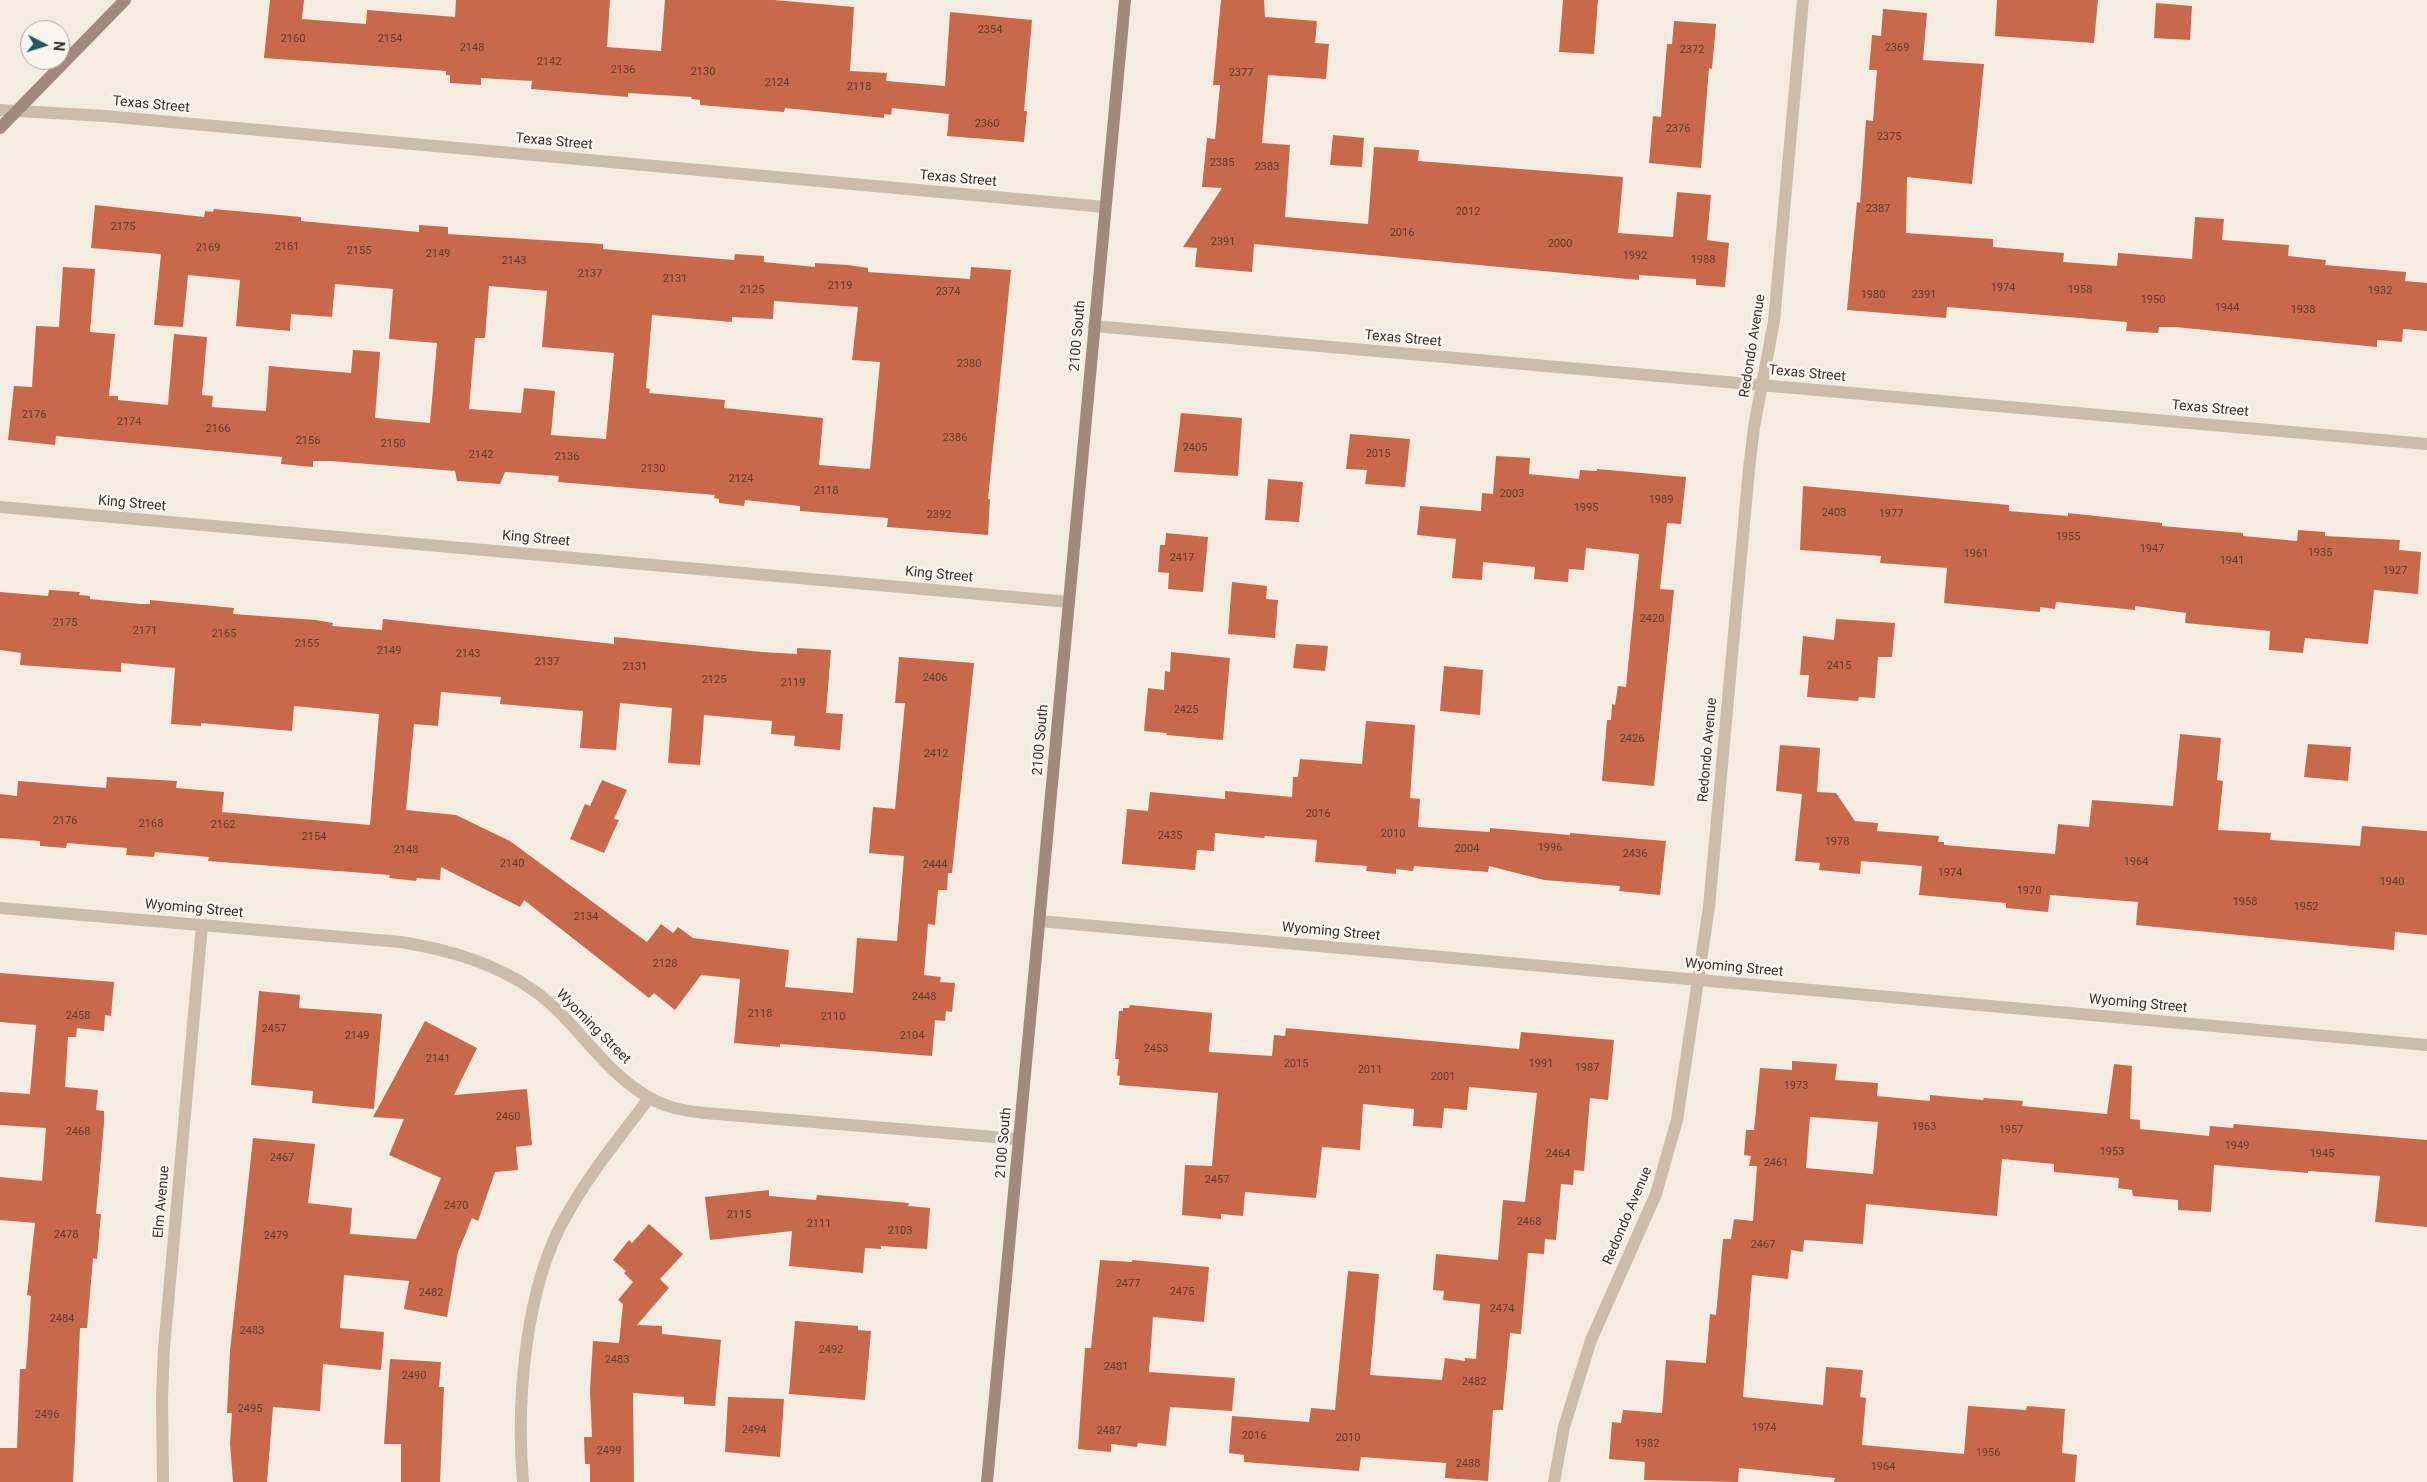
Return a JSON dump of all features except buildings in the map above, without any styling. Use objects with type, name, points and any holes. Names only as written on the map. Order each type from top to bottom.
[{"type":"street","points":[[0,128],[126,0]]},
{"type":"street","name":"2100 South","points":[[987,1482],[1125,0]]},
{"type":"street","name":"Redondo Avenue","points":[[1554,1482],[1564,1427],[1591,1340],[1656,1194],[1668,1158],[1683,1085],[1709,907],[1749,469],[1774,322],[1803,0]]},
{"type":"street","name":"Texas Street","points":[[0,110],[106,116],[1105,207]]},
{"type":"street","name":"Texas Street","points":[[1094,326],[2427,444]]},
{"type":"street","name":"King Street","points":[[0,507],[1069,602]]},
{"type":"street","name":"Wyoming Street","points":[[0,908],[401,942],[433,947],[469,958],[503,972],[536,992],[572,1024],[625,1080],[649,1098],[668,1106],[705,1113],[1019,1139]]},
{"type":"street","name":"Wyoming Street","points":[[1039,920],[2427,1045]]},
{"type":"street","name":"Elm Avenue","points":[[163,1482],[162,1398],[164,1348],[202,925]]},
{"type":"street","points":[[523,1482],[521,1414],[525,1360],[533,1307],[547,1254],[566,1215],[649,1098]]}]
